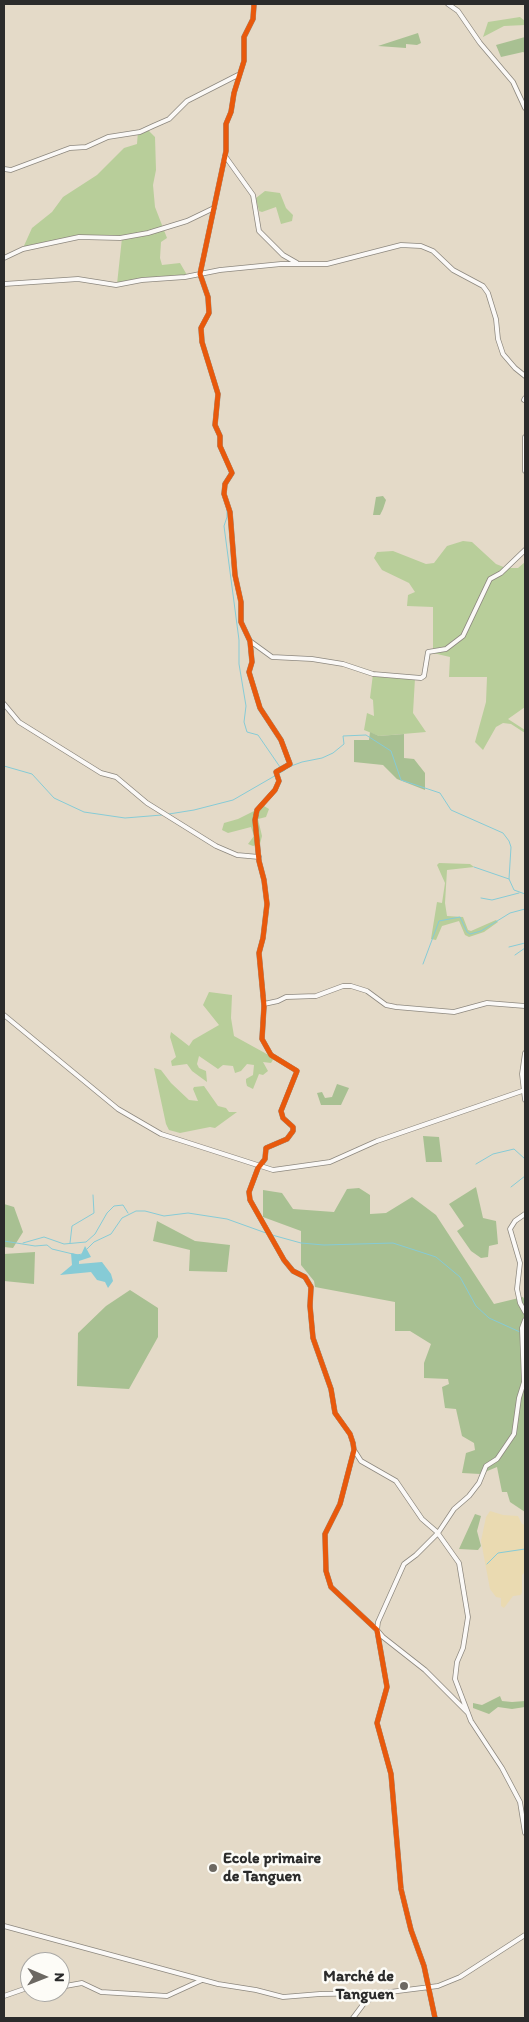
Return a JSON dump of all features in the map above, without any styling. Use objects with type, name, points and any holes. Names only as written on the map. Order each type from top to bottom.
[{"type":"street","points":[[254,4],[253,19],[245,34],[244,58],[231,112],[226,124],[225,156],[200,274],[208,297],[209,314],[201,332],[218,394],[215,425],[220,436],[222,450],[232,473],[225,484],[224,494],[230,512],[235,575],[241,598],[242,622],[250,641],[252,662],[249,672],[260,708],[281,740],[290,764],[276,772],[279,781],[273,795],[266,798],[256,813],[259,857],[267,904],[258,957],[264,1004],[262,1039],[264,1046],[279,1062],[297,1071],[281,1111],[284,1118],[293,1127],[292,1135],[266,1148],[265,1159],[249,1192],[250,1200],[284,1260],[293,1271],[305,1277],[311,1286],[310,1306],[314,1338],[331,1389],[335,1413],[350,1434],[354,1450],[361,1461],[396,1481],[422,1519],[438,1533],[454,1554],[461,1574],[468,1617],[455,1679],[467,1712],[520,1802],[525,1833]]},
{"type":"street","points":[[448,4],[458,11],[480,43],[513,82],[525,108]]},
{"type":"street","points":[[4,169],[11,170],[70,148],[86,147],[108,138],[140,132],[169,119],[186,101],[239,75]]},
{"type":"street","points":[[225,156],[253,195],[258,231],[283,255],[298,264]]},
{"type":"street","points":[[4,258],[24,249],[79,237],[120,238],[148,233],[192,219],[214,208]]},
{"type":"street","points":[[4,284],[78,279],[116,285],[220,270],[298,264],[327,264],[401,245],[427,248],[453,270],[479,283],[486,289],[496,319],[503,354],[525,376]]},
{"type":"street","points":[[525,437],[525,471]]},
{"type":"street","points":[[250,641],[272,656],[343,664],[373,674],[422,678],[428,652],[446,649],[463,636],[490,579],[501,573],[525,550]]},
{"type":"street","points":[[4,704],[19,722],[101,773],[116,777],[147,803],[216,846],[237,854],[259,857]]},
{"type":"street","points":[[264,1004],[286,997],[316,996],[351,986],[367,991],[378,1001],[391,1006],[454,1012],[487,1003],[525,1006]]},
{"type":"street","points":[[4,1015],[118,1109],[161,1134],[273,1170],[330,1162],[377,1141],[524,1090]]},
{"type":"street","points":[[525,1053],[522,1074],[525,1100]]},
{"type":"street","points":[[525,1214],[515,1221],[510,1229],[520,1263],[517,1290],[525,1312]]},
{"type":"street","points":[[435,2018],[429,1988],[410,1930],[400,1889],[392,1774],[377,1722],[387,1687],[377,1630],[378,1622],[391,1597],[401,1568],[438,1533],[454,1509],[469,1496],[486,1466],[497,1459],[514,1434],[519,1398],[524,1382],[522,1328],[525,1320]]},
{"type":"street","points":[[354,1450],[340,1504],[325,1534],[326,1571],[331,1587],[394,1647],[425,1670],[467,1712]]},
{"type":"street","points":[[4,1926],[203,1980],[283,1997],[320,1994],[382,1993],[429,1988],[460,1977],[525,1935]]},
{"type":"street","points":[[70,1985],[82,1983],[101,1992],[167,1996],[203,1980]]},
{"type":"street","points":[[4,1996],[20,1990]]},
{"type":"street","points":[[353,2018],[365,2002],[382,1993]]},
{"type":"green space","points":[[520,17],[525,21],[525,25],[504,26],[483,37],[488,22]]},
{"type":"green space","points":[[418,33],[421,43],[417,45],[406,44],[406,48],[378,46]]},
{"type":"green space","points":[[525,37],[525,53],[501,57],[496,45]]},
{"type":"green space","points":[[148,130],[155,137],[156,170],[153,185],[155,207],[167,238],[161,242],[160,258],[162,265],[180,263],[187,275],[117,284],[122,238],[86,236],[23,248],[32,228],[52,212],[63,197],[97,175],[124,148],[137,144],[138,131]]},
{"type":"green space","points":[[265,191],[280,193],[286,208],[293,215],[292,221],[281,224],[276,207],[262,212],[259,211],[256,198]]},
{"type":"green space","points":[[383,496],[386,500],[380,515],[373,515],[376,497]]},
{"type":"green space","points":[[463,541],[472,542],[496,564],[506,568],[518,568],[525,562],[525,707],[508,719],[525,730],[525,733],[511,724],[503,723],[496,727],[483,750],[475,742],[486,702],[487,677],[449,677],[450,657],[433,653],[433,607],[407,606],[408,595],[415,592],[409,583],[382,570],[374,558],[377,552],[393,551],[426,564],[434,563],[447,546]]},
{"type":"green space","points":[[373,674],[415,678],[413,713],[426,732],[379,736],[364,730],[367,713],[374,716],[373,700],[370,698]]},
{"type":"green space","points":[[370,732],[379,736],[404,734],[404,758],[414,759],[425,773],[425,790],[397,779],[383,765],[354,762],[354,740],[369,740]]},
{"type":"green space","points":[[264,806],[269,809],[266,817],[258,819],[262,836],[260,844],[253,846],[248,844],[254,836],[251,827],[228,833],[222,830],[224,823],[238,819]]},
{"type":"green space","points":[[439,863],[470,864],[474,867],[447,870],[445,903],[447,916],[463,917],[468,930],[471,931],[496,920],[498,922],[484,932],[469,937],[465,935],[459,921],[442,926],[436,940],[431,939],[437,902],[442,903],[445,883],[437,865]]},
{"type":"green space","points":[[209,992],[232,995],[231,1018],[234,1036],[274,1058],[271,1063],[263,1062],[268,1071],[263,1075],[259,1074],[253,1089],[247,1086],[246,1079],[253,1075],[254,1065],[247,1064],[241,1071],[235,1073],[233,1066],[223,1065],[218,1069],[199,1056],[197,1064],[199,1068],[206,1071],[207,1082],[192,1071],[187,1064],[172,1066],[171,1061],[176,1057],[170,1037],[171,1032],[189,1046],[193,1040],[219,1025],[203,1005]]},
{"type":"green space","points":[[154,1068],[161,1070],[171,1083],[189,1100],[198,1101],[193,1089],[194,1087],[204,1086],[218,1106],[226,1108],[229,1112],[237,1112],[215,1128],[210,1127],[180,1133],[169,1130],[166,1124]]},
{"type":"green space","points":[[337,1084],[349,1088],[341,1105],[321,1105],[317,1093],[322,1092],[325,1098],[332,1097]]},
{"type":"green space","points":[[423,1136],[439,1137],[442,1162],[426,1162]]},
{"type":"green space","points":[[476,1187],[483,1218],[496,1221],[498,1244],[489,1246],[488,1257],[481,1258],[471,1251],[457,1231],[464,1226],[449,1204]]},
{"type":"green space","points":[[359,1188],[370,1195],[370,1214],[386,1213],[412,1197],[436,1215],[494,1304],[523,1297],[525,1301],[525,1512],[510,1502],[507,1492],[502,1492],[497,1467],[480,1474],[462,1473],[466,1453],[475,1450],[474,1443],[462,1436],[456,1409],[445,1408],[442,1387],[449,1384],[448,1379],[424,1378],[424,1363],[431,1344],[410,1331],[395,1331],[395,1302],[315,1287],[314,1281],[301,1265],[301,1231],[263,1217],[263,1190],[282,1193],[293,1209],[334,1212],[347,1189]]},
{"type":"green space","points":[[4,1204],[14,1207],[23,1232],[13,1248],[4,1247]]},
{"type":"green space","points":[[157,1221],[195,1241],[230,1245],[227,1272],[189,1271],[190,1250],[153,1241]]},
{"type":"green space","points":[[35,1252],[34,1284],[4,1281],[4,1254]]},
{"type":"green space","points":[[130,1290],[158,1308],[158,1337],[129,1389],[77,1386],[78,1333],[106,1306]]},
{"type":"green space","points":[[475,1514],[481,1516],[477,1531],[481,1546],[478,1550],[459,1549]]},
{"type":"green space","points":[[500,1696],[502,1701],[525,1701],[525,1707],[512,1709],[498,1707],[489,1714],[473,1708],[473,1703],[482,1705]]},
{"type":"sand","points":[[490,1511],[503,1515],[518,1516],[522,1524],[525,1525],[525,1572],[522,1575],[522,1592],[521,1595],[513,1596],[504,1608],[501,1606],[501,1598],[496,1597],[490,1589],[481,1541],[486,1517]]},
{"type":"water","points":[[85,1246],[91,1257],[79,1261],[79,1264],[102,1262],[111,1274],[113,1281],[108,1288],[105,1282],[97,1280],[91,1272],[60,1275],[72,1265],[71,1253],[81,1255]]},
{"type":"waterway","points":[[227,508],[224,526],[239,640],[239,664],[246,706],[244,722],[247,732],[258,735],[280,767]]},
{"type":"waterway","points":[[283,769],[333,753],[344,744],[343,736],[366,735],[391,751],[401,780],[440,793],[451,810],[503,833],[511,847],[509,879],[514,890],[525,894]]},
{"type":"waterway","points":[[4,766],[32,774],[54,798],[84,812],[125,818],[162,815]]},
{"type":"waterway","points":[[169,814],[233,800],[285,770]]},
{"type":"waterway","points":[[474,867],[509,879]]},
{"type":"waterway","points":[[481,898],[492,900],[519,893]]},
{"type":"waterway","points":[[423,964],[439,921],[460,917],[467,932],[470,934],[481,931],[510,913],[525,909]]},
{"type":"waterway","points":[[509,947],[525,943]]},
{"type":"waterway","points":[[515,955],[525,948]]},
{"type":"waterway","points":[[476,1164],[493,1154],[514,1149],[525,1159]]},
{"type":"waterway","points":[[511,1187],[525,1176]]},
{"type":"waterway","points":[[70,1243],[72,1226],[94,1213],[93,1195]]},
{"type":"waterway","points":[[23,1243],[44,1237],[64,1244],[86,1242],[95,1234],[107,1213],[114,1206],[123,1205],[128,1213]]},
{"type":"waterway","points":[[87,1249],[94,1242],[111,1234],[122,1218],[136,1211],[145,1211],[164,1216],[188,1213],[227,1219],[266,1233]]},
{"type":"waterway","points":[[272,1235],[301,1243],[324,1245],[393,1243],[436,1257],[460,1277],[476,1306],[489,1318],[520,1332]]},
{"type":"waterway","points":[[4,1241],[35,1246],[47,1245],[52,1249],[77,1255],[82,1254]]},
{"type":"waterway","points":[[487,1564],[498,1553],[525,1549]]},
{"type":"cycle path","points":[[254,4],[253,19],[244,37],[244,61],[234,93],[231,112],[226,124],[226,151],[200,274],[208,297],[209,313],[201,328],[202,342],[218,394],[215,425],[220,436],[220,446],[232,473],[225,484],[224,494],[230,512],[235,575],[241,602],[241,622],[250,641],[252,662],[249,672],[260,708],[281,740],[290,764],[276,772],[279,781],[275,790],[257,810],[255,820],[259,861],[267,904],[263,938],[259,953],[264,1006],[262,1039],[271,1055],[297,1071],[281,1111],[283,1118],[293,1127],[293,1131],[287,1139],[266,1148],[265,1159],[258,1168],[249,1192],[250,1200],[284,1260],[293,1271],[305,1277],[311,1287],[310,1306],[313,1338],[331,1389],[335,1413],[350,1434],[353,1443],[354,1450],[340,1504],[325,1534],[326,1571],[331,1587],[377,1630],[387,1687],[377,1723],[391,1774],[401,1889],[411,1930],[424,1966],[435,2018]]},
{"type":"place","name":"Ecole primaire de Tanguen","points":[[213,1868]]},
{"type":"place","name":"Marché de Tanguen","points":[[404,1986]]}]
